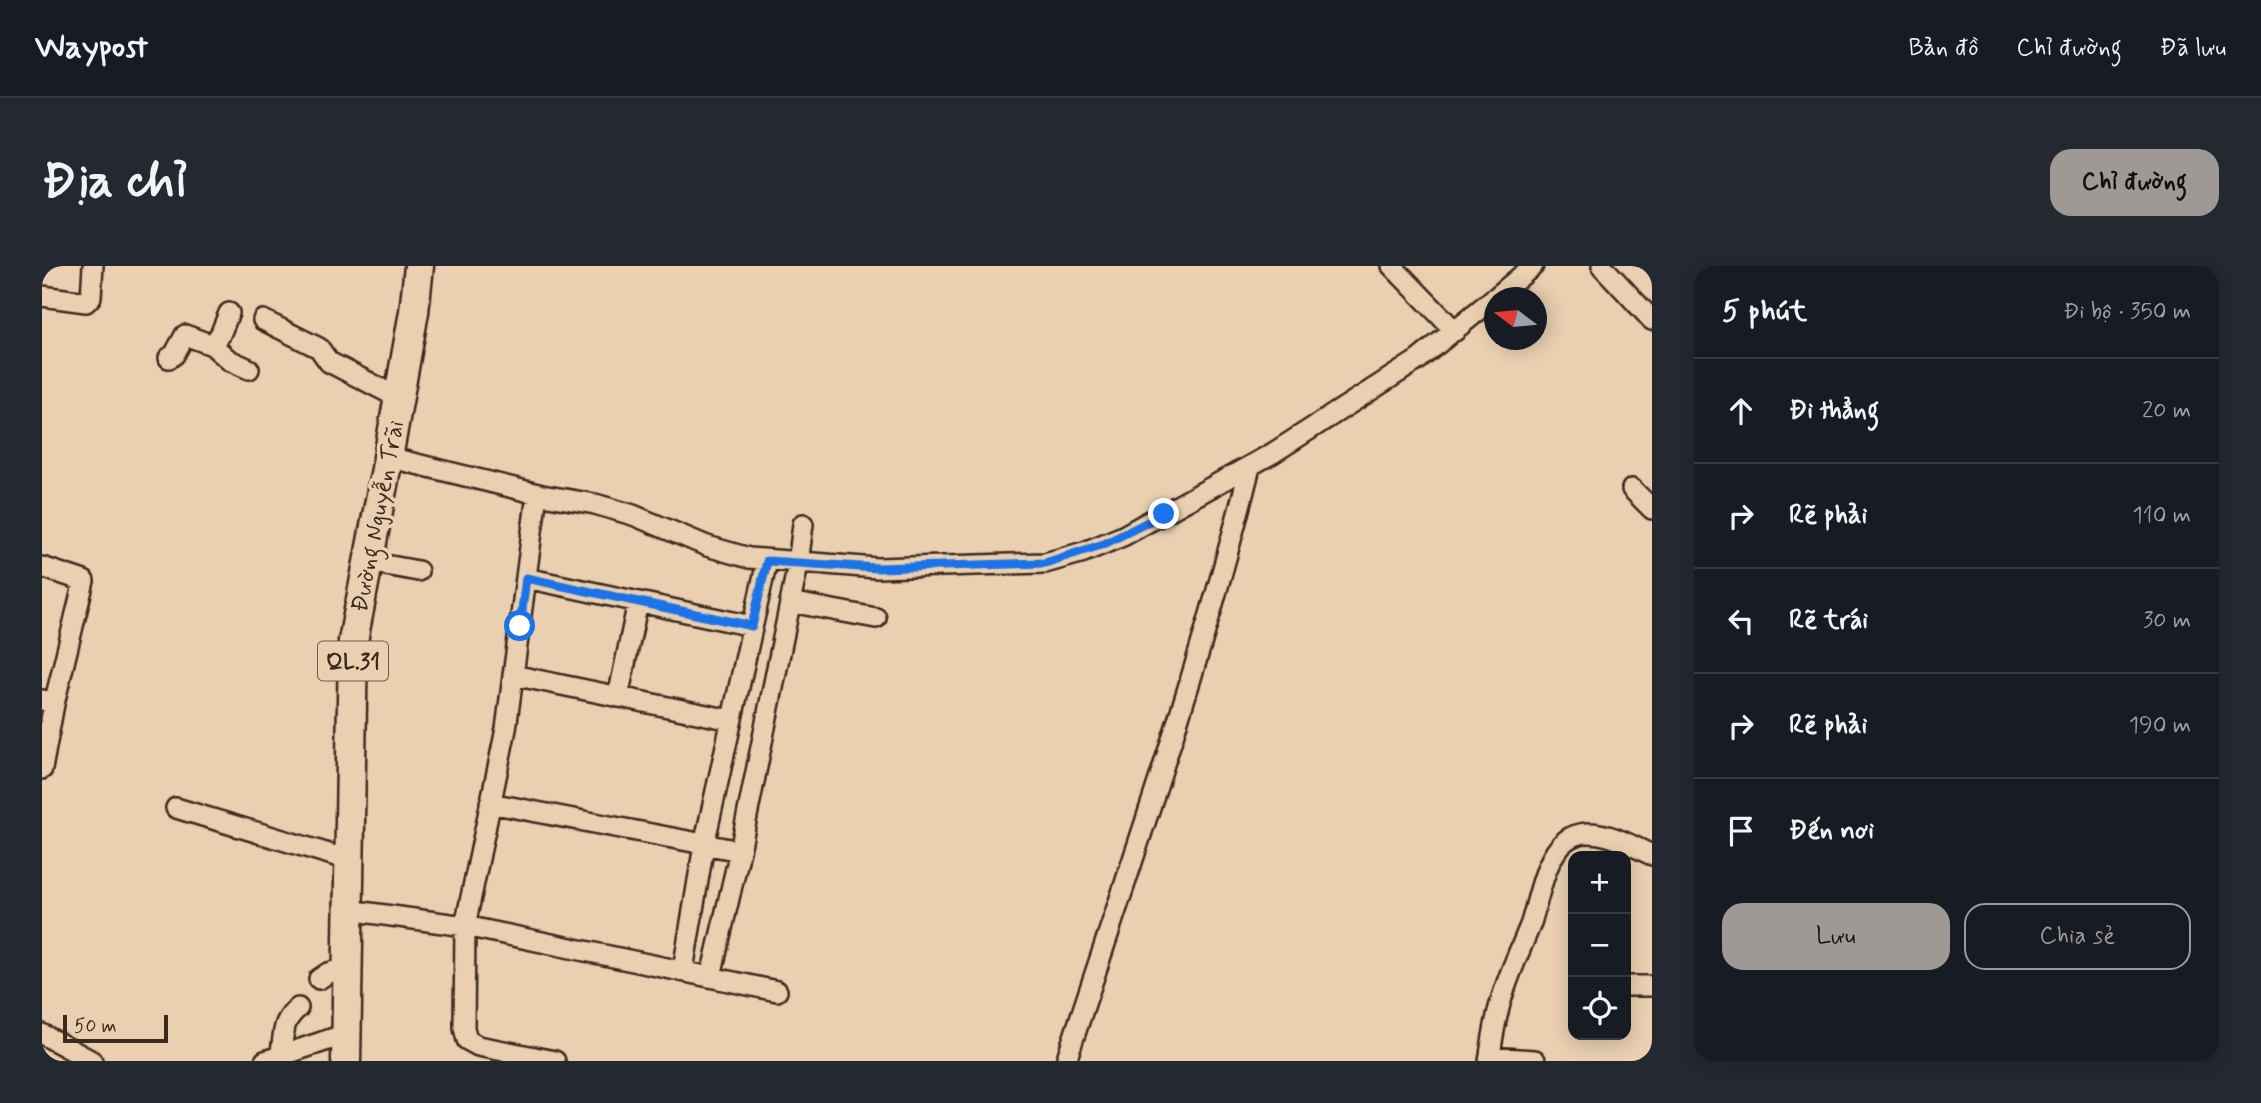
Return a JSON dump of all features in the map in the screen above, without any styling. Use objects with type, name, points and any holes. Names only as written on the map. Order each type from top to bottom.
[{"type":"highway","name":"Đường Nguyễn Trãi","points":[[346,1048],[354,641],[414,312],[419,266]]},
{"type":"street","points":[[42,296],[86,302],[91,297],[93,266]]},
{"type":"street","points":[[1392,266],[1455,331]]},
{"type":"street","points":[[1508,287],[1533,266]]},
{"type":"street","points":[[1602,266],[1652,320]]},
{"type":"street","points":[[388,457],[537,494],[621,511],[707,545],[767,561],[877,568],[1045,563],[1084,552],[1124,536],[1250,467],[1418,360],[1484,307]]},
{"type":"street","points":[[212,345],[220,335],[229,313]]},
{"type":"street","points":[[263,320],[319,348],[329,362],[399,398]]},
{"type":"street","points":[[169,358],[174,355],[185,335],[212,345],[229,360],[249,369]]},
{"type":"street","points":[[1066,1061],[1172,738],[1229,550],[1250,467]]},
{"type":"street","points":[[1632,489],[1652,509]]},
{"type":"street","points":[[537,494],[506,729],[465,926],[464,1028],[467,1040],[478,1045],[555,1061]]},
{"type":"street","points":[[711,976],[740,851],[798,564],[803,524]]},
{"type":"street","points":[[682,970],[704,845],[767,561]]},
{"type":"street","points":[[369,562],[418,571]]},
{"type":"street","points":[[42,568],[84,580],[48,702],[42,769]]},
{"type":"street","points":[[526,578],[752,626]]},
{"type":"street","points":[[618,697],[638,602]]},
{"type":"street","points":[[790,602],[876,618]]},
{"type":"street","points":[[513,675],[731,720]]},
{"type":"street","points":[[490,803],[740,851]]},
{"type":"street","points":[[176,808],[349,860]]},
{"type":"street","points":[[1535,1060],[1489,1059],[1499,1006],[1531,923],[1542,882],[1557,849],[1575,835],[1600,834],[1624,841],[1652,855]]},
{"type":"street","points":[[348,910],[465,926],[777,991]]},
{"type":"street","points":[[319,979],[328,973],[346,968]]},
{"type":"street","points":[[1631,986],[1652,986]]},
{"type":"street","points":[[298,1008],[283,1026],[273,1059],[346,1048]]},
{"type":"street","points":[[42,1034],[92,1061]]},
{"type":"route","points":[[520,626],[526,578],[752,626],[767,561],[877,568],[1045,563],[1084,552],[1124,536],[1164,514]]}]
